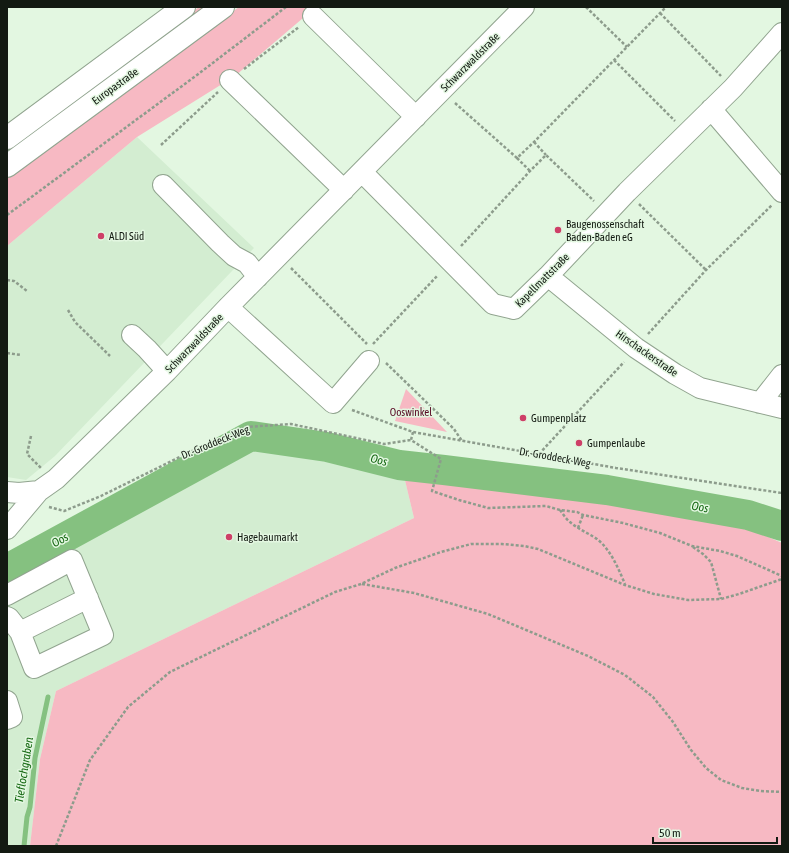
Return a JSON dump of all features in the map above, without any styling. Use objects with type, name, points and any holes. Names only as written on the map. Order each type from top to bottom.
[{"type":"main road","points":[[93,75],[116,41],[159,7]]},
{"type":"main road","name":"Europastraße","points":[[7,138],[184,7]]},
{"type":"main road","name":"Europastraße","points":[[7,166],[222,7]]},
{"type":"street","name":"Schwarzwaldstraße","points":[[7,529],[34,496],[56,479],[166,371],[524,7]]},
{"type":"street","points":[[313,16],[416,117]]},
{"type":"street","name":"Kapellmattstraße","points":[[362,172],[492,304],[514,309],[548,276],[627,192],[733,88],[782,33]]},
{"type":"street","points":[[230,80],[344,190]]},
{"type":"street","points":[[711,109],[779,196]]},
{"type":"street","points":[[162,185],[234,256],[247,263],[258,277]]},
{"type":"street","name":"Hirschackerstraße","points":[[548,276],[636,348],[675,374],[700,388],[782,408]]},
{"type":"street","points":[[228,307],[333,402],[369,354]]},
{"type":"street","points":[[132,335],[147,348],[166,371]]},
{"type":"street","points":[[760,403],[782,375]]},
{"type":"street","name":"Schwarzwaldstraße","points":[[7,492],[34,496]]},
{"type":"street","points":[[7,595],[72,560],[104,635],[34,668],[13,625],[88,598]]},
{"type":"street","points":[[7,701],[12,717],[7,719]]},
{"type":"path","points":[[7,215],[286,7]]},
{"type":"path","points":[[586,7],[626,47]]},
{"type":"path","points":[[517,158],[666,7]]},
{"type":"path","points":[[660,12],[733,88]]},
{"type":"path","points":[[614,60],[687,133]]},
{"type":"path","points":[[441,91],[530,171]]},
{"type":"path","points":[[534,142],[607,213]]},
{"type":"path","points":[[369,354],[441,273],[448,260],[546,155]]},
{"type":"path","points":[[627,192],[706,270]]},
{"type":"path","points":[[539,454],[706,270],[779,196]]},
{"type":"path","points":[[7,280],[14,281],[27,291]]},
{"type":"path","points":[[68,310],[75,322],[110,356]]},
{"type":"path","points":[[7,353],[21,355]]},
{"type":"path","name":"Dr.-Groddeck-Weg","points":[[333,402],[413,432],[616,468],[782,493]]},
{"type":"path","name":"Dr.-Groddeck-Weg","points":[[34,496],[64,511],[101,496],[202,446],[246,427],[291,424],[384,444],[412,440]]},
{"type":"path","points":[[413,432],[412,440],[441,458],[432,491],[488,508],[546,506],[623,523],[660,533],[692,546],[737,556],[782,578]]},
{"type":"path","points":[[31,436],[27,454],[41,468],[34,496]]},
{"type":"path","points":[[560,510],[569,521],[598,540],[614,561],[625,585]]},
{"type":"path","points":[[578,528],[583,515]]},
{"type":"path","points":[[56,846],[90,760],[128,707],[170,672],[335,592],[361,584],[395,568],[441,552],[471,544],[502,544],[538,549],[625,585],[654,594],[688,600],[721,599],[782,578]]},
{"type":"path","points":[[692,546],[711,562],[721,599]]},
{"type":"path","points":[[361,584],[414,593],[488,614],[588,656],[625,675],[653,697],[673,722],[691,750],[706,768],[721,780],[742,788],[782,792]]},
{"type":"shaded area","points":[[137,137],[254,248],[55,456],[26,480],[7,477],[7,246]]},
{"type":"shaded area","points":[[256,443],[403,472],[414,518],[56,691],[40,759],[30,846],[7,846],[7,574]]},
{"type":"green space","points":[[199,7],[210,7],[112,77],[110,76],[111,72]]},
{"type":"green space","points":[[239,7],[316,7],[235,76],[137,137],[7,246],[7,178]]},
{"type":"green space","name":"Ooswinkel","points":[[406,389],[447,432],[395,421]]},
{"type":"green space","points":[[403,472],[651,503],[741,525],[782,543],[782,846],[30,846],[40,759],[56,691],[414,518]]},
{"type":"waterway","name":"Oos","points":[[7,569],[251,436],[327,447],[399,465],[607,490],[748,515],[782,526]]},
{"type":"waterway","name":"Tieflochgraben","points":[[24,846],[35,758],[48,697]]},
{"type":"place","name":"Baugenossenschaft Baden-Baden eG","points":[[558,230]]},
{"type":"place","name":"ALDI Süd","points":[[101,236]]},
{"type":"place","name":"Gumpenplatz","points":[[523,418]]},
{"type":"place","name":"Gumpenlaube","points":[[579,443]]},
{"type":"place","name":"Hagebaumarkt","points":[[229,537]]}]
